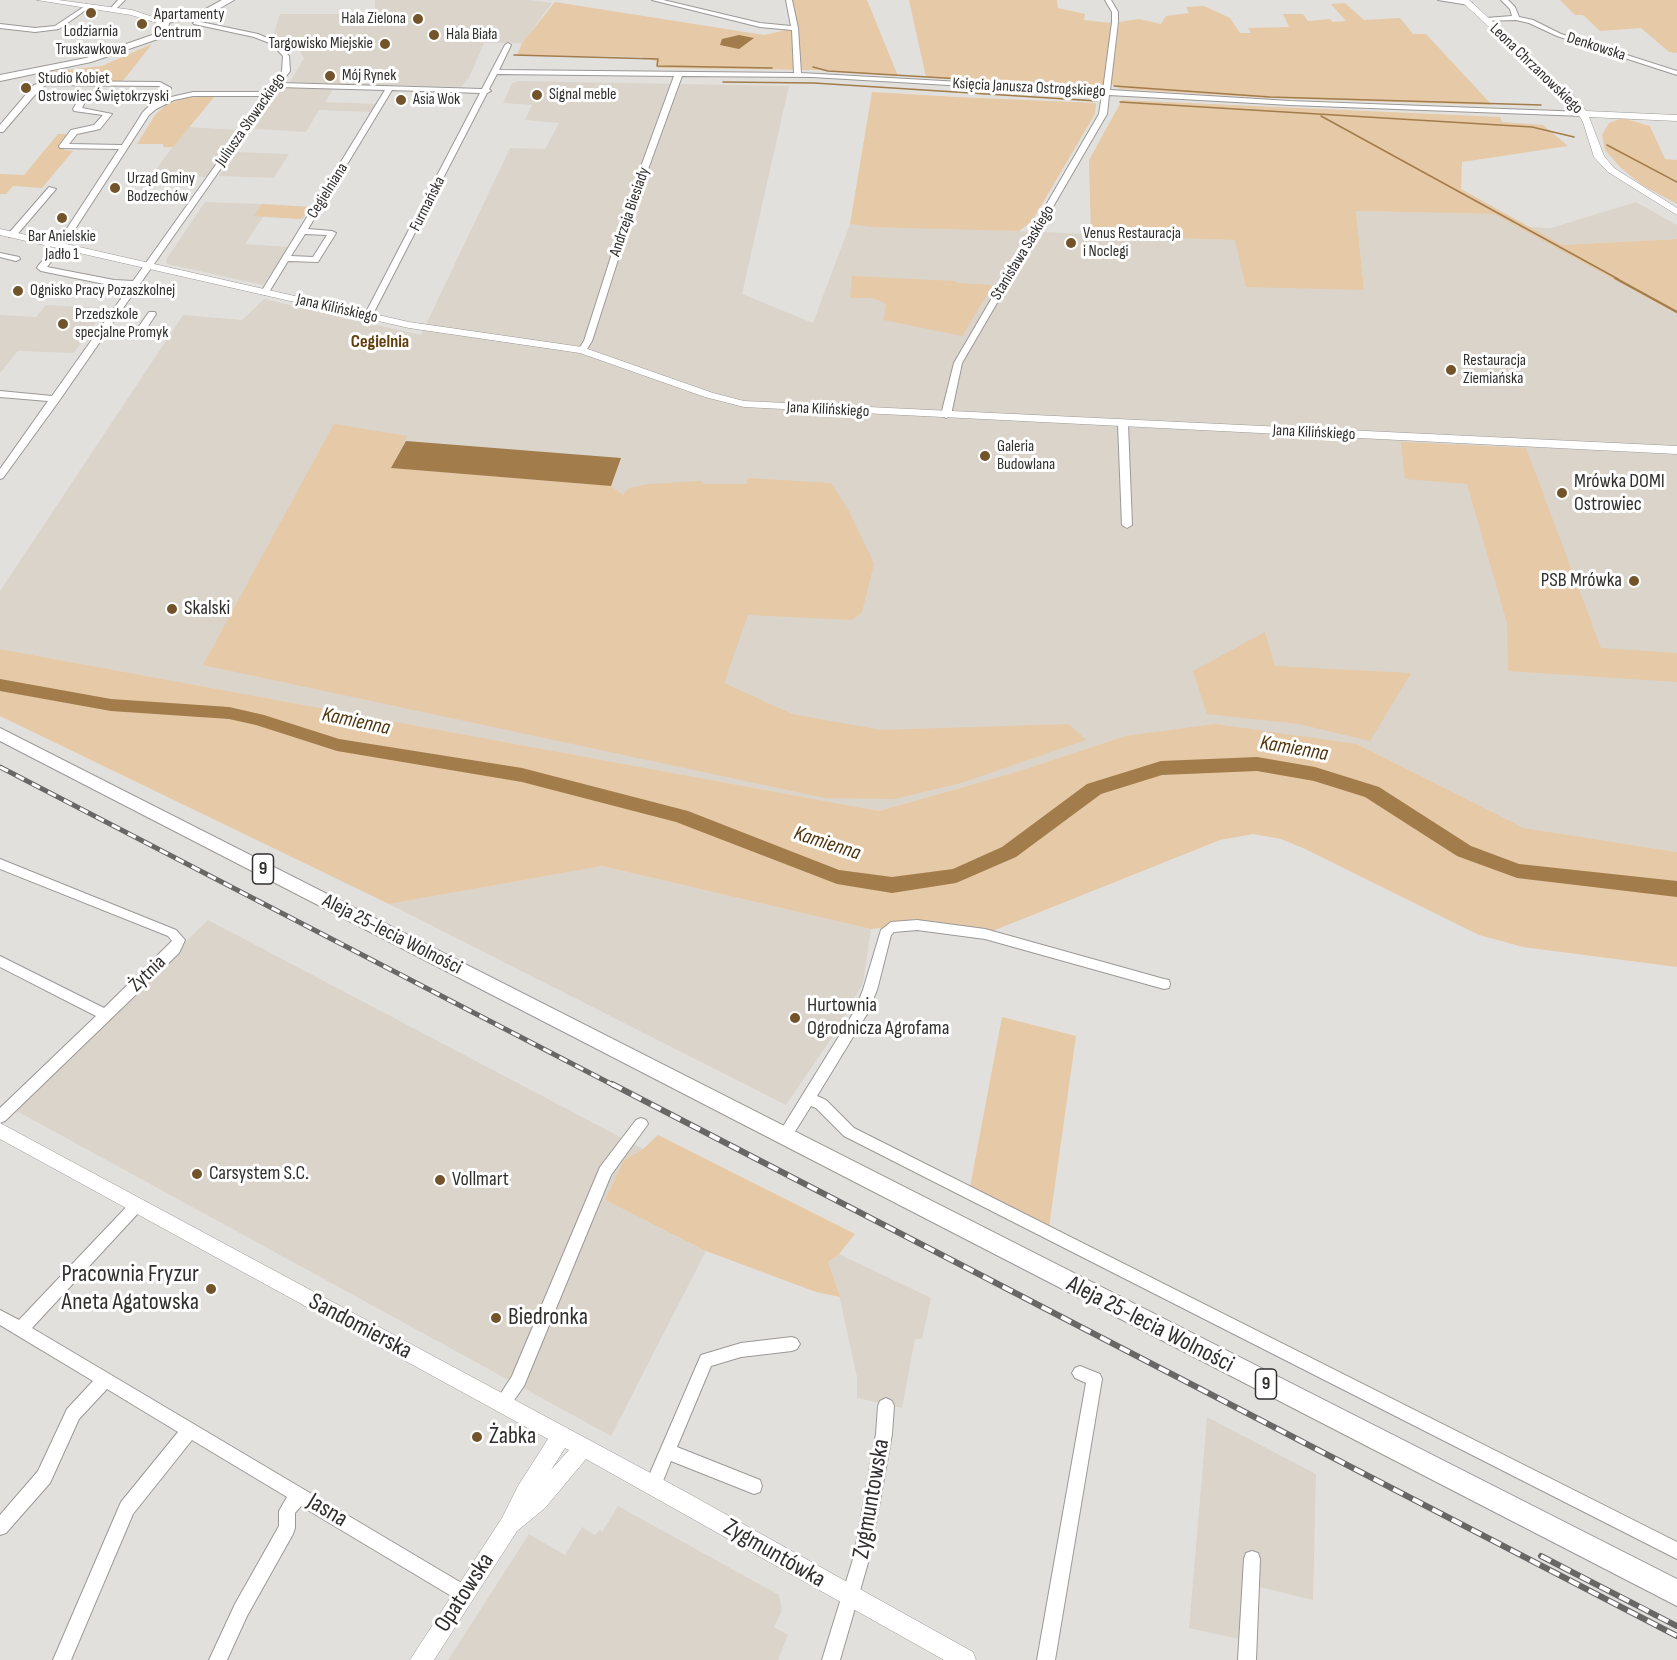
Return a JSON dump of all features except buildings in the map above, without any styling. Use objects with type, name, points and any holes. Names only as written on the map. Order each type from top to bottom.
[{"type":"main road","points":[[0,78],[88,60],[217,0]]},
{"type":"main road","points":[[165,25],[178,29],[194,22],[229,0]]},
{"type":"main road","points":[[185,16],[194,22]]},
{"type":"main road","name":"Aleja 25-lecia Wolności","points":[[0,734],[1677,1593]]},
{"type":"street","points":[[41,0],[145,16],[165,25]]},
{"type":"street","points":[[112,10],[122,0]]},
{"type":"street","points":[[655,0],[760,25],[795,28]]},
{"type":"street","points":[[789,0],[795,28],[798,75]]},
{"type":"street","name":"Stanisława Saskiego","points":[[946,415],[958,363],[1098,125],[1105,99],[1115,22],[1115,12],[1108,0]]},
{"type":"street","points":[[1440,0],[1467,2]]},
{"type":"street","points":[[1504,0],[1517,14],[1516,18]]},
{"type":"street","name":"Leona Chrzanowskiego","points":[[1467,2],[1568,95],[1584,114],[1597,152],[1605,164],[1629,184],[1677,212]]},
{"type":"street","points":[[0,26],[35,30],[57,28],[87,7]]},
{"type":"street","name":"Denkowska","points":[[1486,20],[1516,18],[1531,21],[1558,35],[1677,73]]},
{"type":"street","name":"Juliusza Słowackiego","points":[[0,476],[278,85],[287,67],[286,56],[279,47],[256,35],[194,22]]},
{"type":"street","points":[[278,85],[487,91],[508,45]]},
{"type":"street","name":"Księcia Janusza Ostrogskiego","points":[[496,72],[798,75],[1105,99],[1584,114]]},
{"type":"street","name":"Andrzeja Biesiady","points":[[582,350],[588,341],[628,215],[679,73]]},
{"type":"street","points":[[0,130],[37,87],[45,82],[160,84],[167,88],[164,99],[146,114],[41,268],[114,282],[137,284]]},
{"type":"street","name":"Cegielniana","points":[[265,292],[389,89]]},
{"type":"street","name":"Furmańska","points":[[368,316],[487,91]]},
{"type":"street","points":[[124,147],[63,146],[74,132],[97,127],[108,114],[77,109],[85,96],[164,99],[209,93],[271,94]]},
{"type":"street","points":[[1584,114],[1677,118]]},
{"type":"street","points":[[0,119],[9,119]]},
{"type":"street","points":[[12,235],[52,189]]},
{"type":"street","points":[[286,258],[315,260],[332,233],[303,231]]},
{"type":"street","name":"Jana Kilińskiego","points":[[0,232],[55,250],[148,266],[368,316],[453,333],[582,350],[709,395],[744,404],[1391,441],[1677,450]]},
{"type":"street","points":[[0,256],[16,259]]},
{"type":"street","points":[[103,333],[138,335],[152,314]]},
{"type":"street","points":[[0,394],[56,399]]},
{"type":"street","points":[[1123,424],[1127,525]]},
{"type":"street","name":"Żytnia","points":[[0,864],[178,937],[179,942],[0,1117]]},
{"type":"street","points":[[784,1137],[860,1014],[870,990],[885,933],[891,927],[917,925],[985,934],[1164,984]]},
{"type":"street","points":[[0,961],[106,1015]]},
{"type":"street","points":[[809,1099],[821,1104],[837,1122],[860,1137],[1677,1551]]},
{"type":"street","points":[[502,1404],[519,1381],[604,1172],[641,1124]]},
{"type":"street","name":"Sandomierska","points":[[0,1130],[583,1448]]},
{"type":"street","points":[[22,1328],[137,1205]]},
{"type":"street","name":"Jasna","points":[[0,1317],[22,1328],[189,1431],[299,1494],[464,1594]]},
{"type":"street","points":[[653,1485],[669,1452],[706,1360],[741,1350],[792,1344]]},
{"type":"street","points":[[1046,1660],[1094,1379],[1080,1373]]},
{"type":"street","points":[[0,1527],[44,1477],[73,1414],[105,1380]]},
{"type":"street","name":"Zygmuntowska","points":[[831,1660],[862,1556],[884,1434],[886,1406]]},
{"type":"street","points":[[62,1660],[127,1508],[189,1431]]},
{"type":"street","name":"Opatowska","points":[[421,1660],[509,1525],[520,1501],[561,1436]]},
{"type":"street","name":"Opatowska","points":[[509,1525],[538,1501],[583,1448]]},
{"type":"street","name":"Zygmuntówka","points":[[583,1448],[965,1660]]},
{"type":"street","points":[[669,1452],[753,1486]]},
{"type":"street","points":[[218,1660],[242,1610],[287,1528],[288,1511],[299,1494]]},
{"type":"street","points":[[1247,1660],[1252,1558]]},
{"type":"shaded area","name":"Targowisko Miejskie","points":[[375,0],[529,0],[552,3],[522,43],[484,43],[469,78],[461,87],[394,85],[382,87],[290,82],[304,58],[299,50],[291,50],[273,36],[280,14],[375,14]]},
{"type":"shaded area","points":[[789,0],[867,0],[898,76],[819,70],[658,68],[656,61],[641,57],[517,55],[522,43],[555,2],[764,35],[795,28]]},
{"type":"shaded area","points":[[909,0],[1057,0],[1058,8],[1085,14],[1084,20],[1111,23],[1105,84],[1094,87],[926,77]]},
{"type":"shaded area","points":[[1560,0],[1677,0],[1677,53],[1669,52],[1641,28],[1600,31],[1583,15],[1575,15]]},
{"type":"shaded area","points":[[1345,3],[1364,20],[1400,18],[1413,34],[1426,34],[1492,105],[1269,98],[1120,89],[1111,84],[1119,22],[1139,19],[1161,24],[1166,16],[1189,13],[1186,7],[1204,6],[1230,18],[1240,33],[1251,33],[1248,28],[1289,27],[1283,14],[1303,14],[1308,21],[1330,19],[1333,22],[1346,21],[1331,4]]},
{"type":"shaded area","points":[[739,35],[754,38],[739,49],[720,45],[722,39]]},
{"type":"shaded area","points":[[152,44],[122,82],[47,81],[56,71],[102,66]]},
{"type":"shaded area","points":[[518,81],[789,86],[742,294],[813,323],[850,224],[1236,240],[1364,290],[1356,211],[1494,214],[1529,227],[1551,228],[1636,202],[1677,225],[1677,239],[1563,245],[1677,309],[1677,852],[1524,828],[1357,744],[1125,736],[1016,772],[879,811],[0,649],[0,591],[183,315],[242,320],[264,299],[421,335],[510,148],[545,149],[559,123],[525,120],[532,105],[503,103],[512,83]]},
{"type":"shaded area","points":[[286,87],[333,89],[325,102],[376,104],[370,112],[319,110],[306,132],[254,129],[279,91]]},
{"type":"shaded area","points":[[872,92],[1096,103],[1095,114],[1032,221],[1019,231],[872,227],[850,224]]},
{"type":"shaded area","points":[[215,96],[173,147],[163,147],[163,144],[137,144],[155,115],[166,105],[185,98]]},
{"type":"shaded area","points":[[1122,100],[1500,117],[1502,122],[1543,125],[1568,146],[1462,162],[1461,189],[1562,245],[1677,239],[1677,314],[1494,214],[1356,211],[1364,290],[1246,287],[1235,240],[1091,235],[1089,160]]},
{"type":"shaded area","points":[[1622,118],[1650,126],[1665,159],[1677,160],[1677,204],[1642,185],[1621,168],[1605,150],[1602,135],[1609,123]]},
{"type":"shaded area","points":[[187,127],[240,130],[206,177],[152,175]]},
{"type":"shaded area","points":[[58,134],[67,134],[59,147],[73,151],[42,188],[13,186],[6,194],[0,194],[0,174],[24,175]]},
{"type":"shaded area","points":[[236,152],[289,154],[274,178],[219,176]]},
{"type":"shaded area","points":[[205,202],[311,207],[303,219],[263,217],[245,244],[289,247],[263,285],[167,264],[166,260]]},
{"type":"shaded area","points":[[262,204],[309,207],[301,219],[254,216]]},
{"type":"shaded area","points":[[852,276],[993,285],[962,336],[884,320],[886,304],[873,298],[850,298]]},
{"type":"shaded area","name":"Przedszkole specjalne Promyk","points":[[46,305],[106,308],[74,353],[18,351],[0,373],[0,315],[36,317]]},
{"type":"shaded area","points":[[334,424],[407,436],[392,468],[611,486],[623,495],[629,488],[649,484],[701,481],[704,484],[747,484],[748,478],[831,483],[849,511],[874,564],[862,612],[852,620],[748,615],[724,683],[792,714],[881,730],[1069,724],[1086,740],[961,783],[894,799],[825,798],[203,665]]},
{"type":"shaded area","points":[[406,441],[621,458],[611,486],[391,468]]},
{"type":"shaded area","points":[[1401,442],[1526,448],[1601,648],[1677,653],[1677,682],[1508,671],[1507,623],[1467,484],[1405,479]]},
{"type":"shaded area","points":[[1265,632],[1275,666],[1411,673],[1370,741],[1299,724],[1207,714],[1193,671]]},
{"type":"shaded area","points":[[0,649],[879,811],[1016,772],[1125,736],[1215,724],[1357,744],[1524,828],[1677,852],[1677,967],[1523,947],[1479,935],[1305,849],[1281,839],[1253,834],[1220,840],[985,934],[891,927],[871,929],[602,866],[389,904],[0,716]]},
{"type":"shaded area","points":[[602,866],[871,929],[863,983],[833,1036],[786,1105],[389,904]]},
{"type":"shaded area","points":[[208,920],[643,1149],[624,1160],[605,1200],[706,1251],[611,1436],[13,1109]]},
{"type":"shaded area","points":[[1002,1017],[1076,1036],[1049,1227],[970,1187]]},
{"type":"shaded area","points":[[658,1135],[855,1234],[839,1254],[828,1262],[840,1297],[816,1292],[706,1251],[605,1200],[624,1160],[643,1149]]},
{"type":"shaded area","points":[[839,1254],[931,1298],[922,1339],[915,1339],[902,1408],[857,1398],[857,1377],[838,1291],[828,1262]]},
{"type":"shaded area","points":[[1207,1417],[1316,1474],[1313,1600],[1251,1585],[1248,1641],[1189,1628]]},
{"type":"shaded area","points":[[618,1506],[779,1595],[782,1610],[774,1627],[788,1635],[778,1660],[448,1660],[529,1534],[565,1555],[582,1527],[595,1535],[600,1529],[602,1532]]},
{"type":"waterway","points":[[514,55],[658,59],[657,66],[772,68]]},
{"type":"waterway","points":[[813,67],[828,71],[1093,87]]},
{"type":"waterway","points":[[723,82],[814,83],[1097,101]]},
{"type":"waterway","points":[[1114,86],[1270,97],[1541,105]]},
{"type":"waterway","points":[[1120,102],[1532,127],[1574,137]]},
{"type":"waterway","points":[[1321,116],[1618,279]]},
{"type":"waterway","points":[[1607,145],[1677,182]]},
{"type":"waterway","points":[[1615,278],[1677,312]]},
{"type":"waterway","name":"Kamienna","points":[[0,685],[111,705],[229,713],[258,719],[337,745],[522,775],[681,816],[837,877],[892,885],[956,876],[1009,852],[1094,789],[1161,768],[1257,764],[1315,774],[1372,792],[1464,851],[1517,871],[1677,889]]},
{"type":"railway","points":[[0,767],[615,1086]]},
{"type":"railway","points":[[612,1084],[1677,1636]]},
{"type":"railway","points":[[1541,1556],[1677,1626]]},
{"type":"place","name":"Lodziarnia Truskawkowa","points":[[91,13]]},
{"type":"place","name":"Hala Zielona","points":[[418,19]]},
{"type":"place","name":"Apartamenty Centrum","points":[[142,24]]},
{"type":"place","name":"Hala Biała","points":[[434,35]]},
{"type":"place","name":"Targowisko Miejskie","points":[[385,44]]},
{"type":"place","name":"Mój Rynek","points":[[330,76]]},
{"type":"place","name":"Studio Kobiet Ostrowiec Świętokrzyski","points":[[26,88]]},
{"type":"place","name":"Signal meble","points":[[537,95]]},
{"type":"place","name":"Asia Wok","points":[[401,100]]},
{"type":"place","name":"Urząd Gminy Bodzechów","points":[[115,188]]},
{"type":"place","name":"Bar Anielskie Jadło 1","points":[[62,218]]},
{"type":"place","name":"Venus Restauracja i Noclegi","points":[[1071,243]]},
{"type":"place","name":"Ognisko Pracy Pozaszkolnej","points":[[18,291]]},
{"type":"place","name":"Przedszkole specjalne Promyk","points":[[63,324]]},
{"type":"place","name":"Restauracja Ziemiańska","points":[[1451,370]]},
{"type":"place","name":"Galeria Budowlana","points":[[985,456]]},
{"type":"place","name":"Mrówka DOMI Ostrowiec","points":[[1562,493]]},
{"type":"place","name":"PSB Mrówka","points":[[1634,581]]},
{"type":"place","name":"Skalski","points":[[172,609]]},
{"type":"place","name":"Hurtownia Ogrodnicza Agrofama","points":[[795,1018]]},
{"type":"place","name":"Carsystem S.C.","points":[[197,1174]]},
{"type":"place","name":"Vollmart","points":[[440,1180]]},
{"type":"place","name":"Pracownia Fryzur Aneta Agatowska","points":[[211,1289]]},
{"type":"place","name":"Biedronka","points":[[496,1318]]},
{"type":"place","name":"Żabka","points":[[477,1437]]},
{"type":"district","name":"Cegielnia","points":[[380,342]]}]
